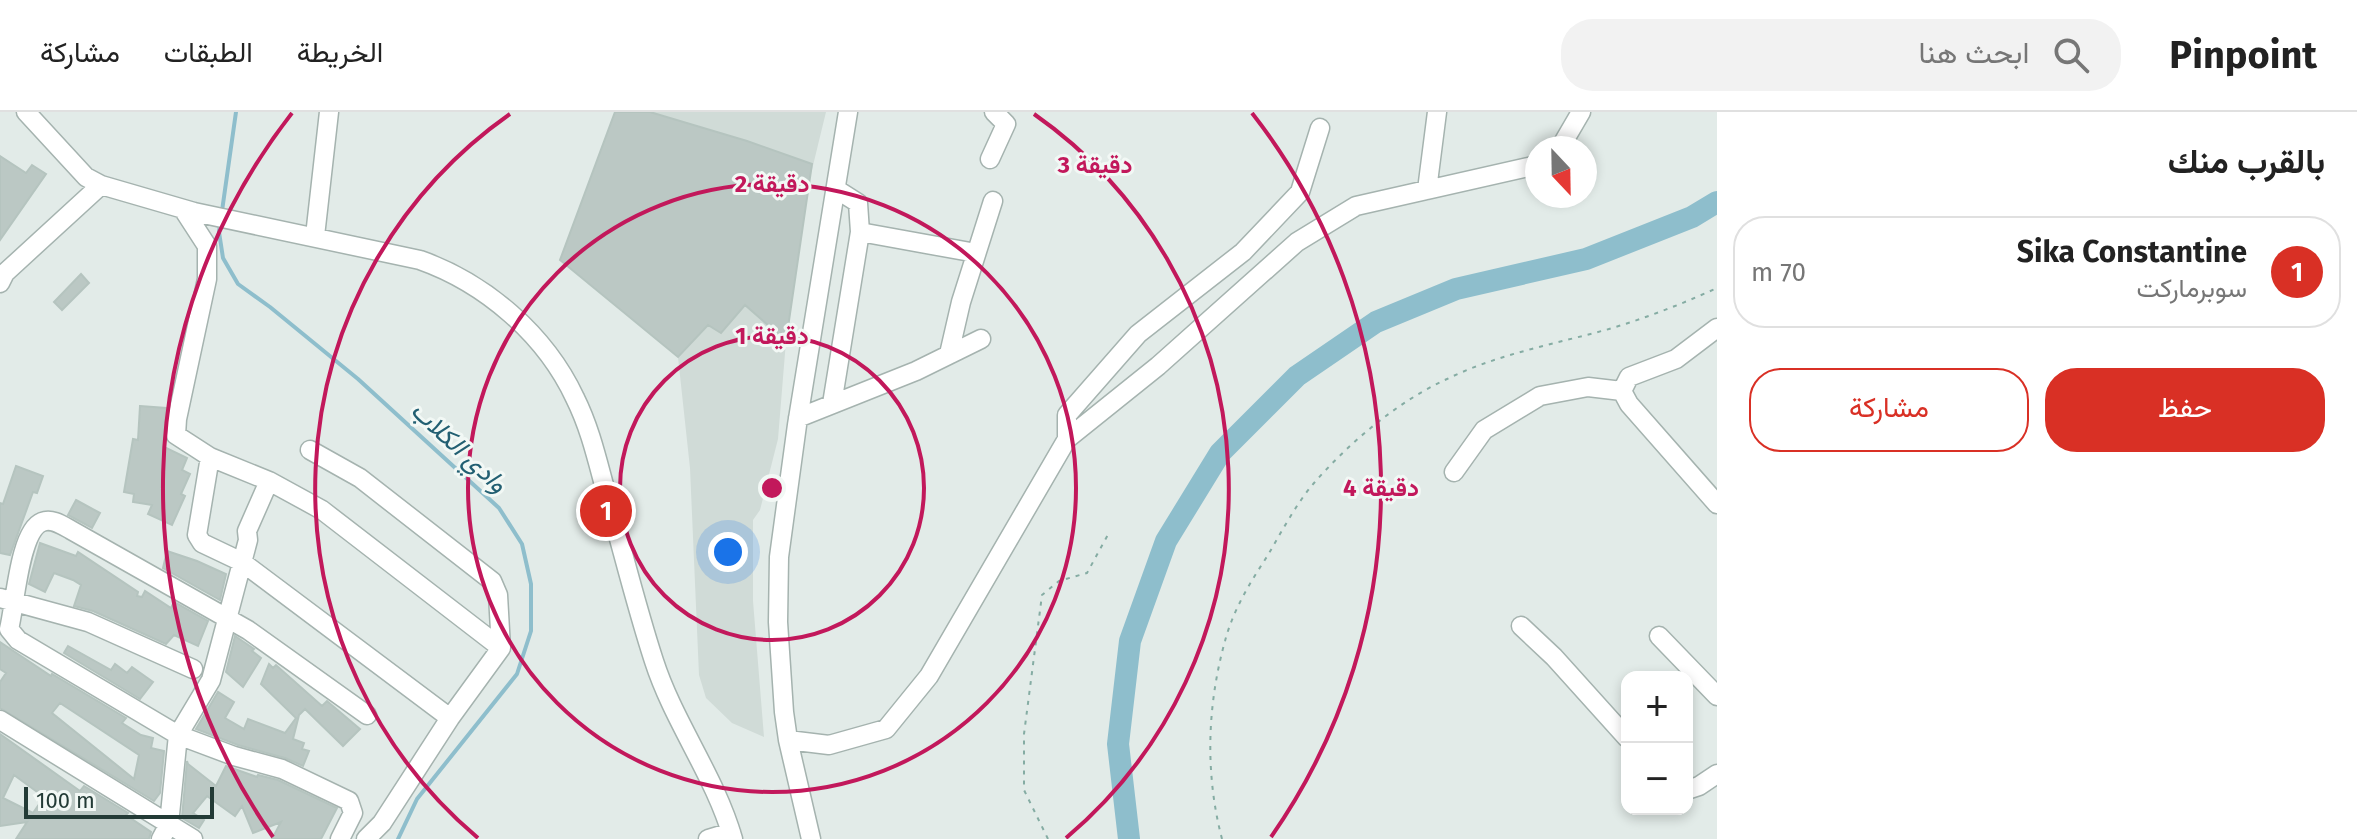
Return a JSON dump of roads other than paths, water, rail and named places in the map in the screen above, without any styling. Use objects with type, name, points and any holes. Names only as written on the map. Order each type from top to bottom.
[{"type":"street","points":[[26,112],[86,177],[101,185],[188,211],[315,236],[446,269],[468,281],[504,309],[547,352],[574,395],[587,425],[654,662],[669,702],[732,836],[708,839]]},
{"type":"street","points":[[315,236],[329,112]]},
{"type":"street","points":[[811,839],[788,740],[778,622],[779,557],[798,418],[848,112]]},
{"type":"street","points":[[990,159],[1006,124],[994,112]]},
{"type":"street","points":[[1427,190],[1437,112]]},
{"type":"street","points":[[1567,136],[1581,112]]},
{"type":"street","points":[[1067,439],[1067,415],[1138,334],[1243,252],[1300,192],[1320,128]]},
{"type":"street","points":[[788,740],[829,745],[886,729],[929,676],[1067,439],[1158,366],[1297,242],[1356,206],[1525,168]]},
{"type":"street","points":[[2,277],[101,185]]},
{"type":"street","points":[[832,404],[860,232],[858,203],[836,189]]},
{"type":"street","points":[[949,354],[993,201]]},
{"type":"street","points":[[188,211],[207,246],[207,279],[176,435],[210,457],[269,481],[322,510],[501,648]]},
{"type":"street","points":[[860,232],[976,253]]},
{"type":"street","points":[[1622,391],[1629,377],[1676,359],[1717,328]]},
{"type":"street","points":[[798,418],[916,371],[981,339]]},
{"type":"street","points":[[1454,472],[1484,430],[1540,396],[1588,387],[1622,391]]},
{"type":"street","points":[[1622,391],[1629,404],[1717,504]]},
{"type":"street","points":[[310,450],[360,478],[492,581],[498,595],[501,648],[450,718],[382,823],[366,839]]},
{"type":"street","points":[[210,457],[197,535],[202,543],[242,562],[450,718]]},
{"type":"street","points":[[165,832],[178,735],[211,680],[248,540],[247,531],[269,481]]},
{"type":"street","points":[[340,839],[353,813],[349,801],[282,769],[234,756],[178,735],[18,640],[9,629],[8,601],[19,562],[37,524],[56,522],[248,630],[367,715]]},
{"type":"street","points":[[0,556],[19,562]]},
{"type":"street","points":[[8,601],[88,622],[193,669]]},
{"type":"street","points":[[1521,626],[1554,657],[1621,731]]},
{"type":"street","points":[[1659,636],[1717,696]]},
{"type":"street","points":[[0,720],[165,832],[193,839]]},
{"type":"street","points":[[1693,788],[1717,774]]},
{"type":"waterway","name":"وادي الكلاب","points":[[222,211],[236,112]]},
{"type":"waterway","points":[[1129,839],[1118,744],[1130,641],[1166,541],[1220,453],[1297,376],[1376,322],[1456,289],[1586,259],[1692,217],[1717,202]]},
{"type":"waterway","name":"وادي الكلاب","points":[[220,224],[223,258],[238,284],[358,379],[499,508],[522,544],[531,584],[531,631],[517,674],[417,799],[398,839]]},
{"type":"place","name":"Sika Constantine","points":[[606,511]]}]
